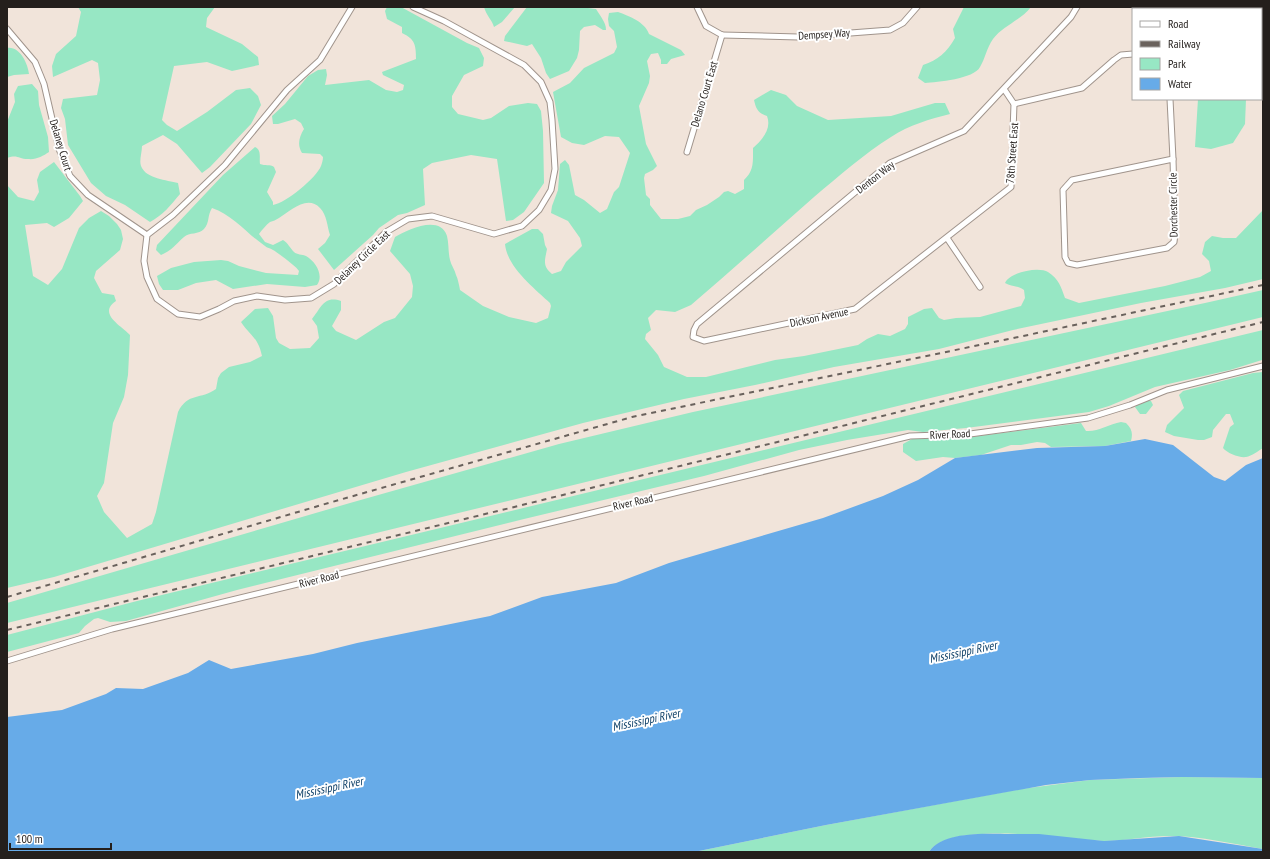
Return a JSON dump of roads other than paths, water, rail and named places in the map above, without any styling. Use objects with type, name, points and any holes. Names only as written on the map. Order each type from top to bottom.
[{"type":"street","points":[[147,235],[173,215],[225,165],[287,90],[320,60],[352,7]]},
{"type":"street","name":"Delaney Circle East","points":[[147,235],[144,261],[147,277],[157,299],[178,314],[200,317],[234,301],[256,296],[285,300],[311,298],[334,284],[386,232],[408,219],[432,216],[494,234],[522,226],[539,210],[551,190],[555,169],[550,102],[541,82],[524,65],[444,21],[413,7]]},
{"type":"street","points":[[697,7],[706,26],[722,35]]},
{"type":"street","name":"Dempsey Way","points":[[722,35],[798,37],[890,30],[903,23],[917,7]]},
{"type":"street","name":"Denton Way","points":[[693,337],[697,324],[890,163],[964,131],[1071,17],[1077,7]]},
{"type":"street","name":"Delaney Court","points":[[7,29],[35,62],[44,84],[59,149],[70,176],[88,195],[147,235]]},
{"type":"street","name":"Delano Court East","points":[[687,152],[722,35]]},
{"type":"street","points":[[1004,89],[1014,104],[1082,88],[1121,55],[1132,54]]},
{"type":"street","points":[[1170,100],[1173,159]]},
{"type":"street","name":"78th Street East","points":[[947,238],[1011,187],[1014,104]]},
{"type":"street","name":"Dorchester Circle","points":[[1173,159],[1175,234],[1174,242],[1168,248],[1077,265],[1068,263],[1065,257],[1064,190],[1072,180],[1173,159]]},
{"type":"street","points":[[947,238],[980,287]]},
{"type":"street","name":"Dickson Avenue","points":[[693,337],[704,341],[855,309],[947,238]]},
{"type":"street","name":"River Road","points":[[7,661],[112,629],[910,436],[970,434],[1088,418],[1130,405],[1166,390],[1263,366]]},
{"type":"water","name":"Mississippi River","points":[[1145,439],[1173,445],[1214,477],[1225,481],[1246,465],[1263,458],[1263,778],[1140,778],[1090,780],[1046,785],[826,825],[694,852],[7,852],[7,717],[62,710],[106,694],[116,688],[143,689],[188,673],[209,660],[231,669],[313,654],[357,643],[490,616],[542,597],[616,583],[669,563],[823,518],[883,496],[918,480],[955,458],[1037,448],[1105,446]]},
{"type":"water","points":[[1039,834],[1104,841],[1179,836],[1263,849],[1263,852],[929,852],[935,845],[944,840],[966,835]]},
{"type":"railway","points":[[7,597],[332,502],[632,417],[1263,285]]},
{"type":"railway","points":[[7,630],[510,508],[1263,322]]}]
